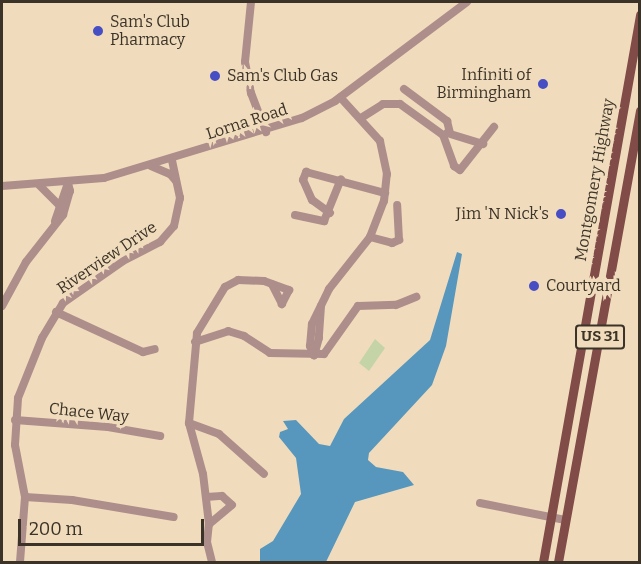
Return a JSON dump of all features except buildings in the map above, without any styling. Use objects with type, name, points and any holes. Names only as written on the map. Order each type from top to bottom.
[{"type":"main road","name":"Montgomery Highway","points":[[543,562],[639,15]]},
{"type":"main road","name":"Montgomery Highway","points":[[558,562],[639,110]]},
{"type":"street","points":[[251,2],[245,62],[251,93],[266,132]]},
{"type":"street","name":"Lorna Road","points":[[2,186],[68,183],[150,166],[266,132],[311,114],[340,97],[467,2]]},
{"type":"street","points":[[404,89],[447,121],[447,134],[454,166],[460,170],[483,144],[494,127]]},
{"type":"street","points":[[314,355],[309,334],[321,306],[329,289],[370,237],[385,193],[384,153],[361,118],[340,97]]},
{"type":"street","points":[[410,110],[417,99]]},
{"type":"street","points":[[361,118],[390,101],[410,110],[447,134],[483,144]]},
{"type":"street","name":"Riverview Drive","points":[[20,562],[25,497],[15,420],[18,398],[56,312],[74,293],[166,236],[180,209],[178,183],[172,159]]},
{"type":"street","points":[[150,166],[170,174],[178,183]]},
{"type":"street","points":[[330,213],[312,200],[303,174],[313,171],[385,193]]},
{"type":"street","points":[[295,215],[318,223],[330,213],[341,179]]},
{"type":"street","points":[[53,225],[68,183]]},
{"type":"street","points":[[2,306],[26,262],[66,208],[68,183]]},
{"type":"street","points":[[38,184],[60,207]]},
{"type":"street","points":[[370,237],[392,243],[399,240],[397,205]]},
{"type":"street","points":[[212,562],[207,542],[209,524],[206,497],[189,423],[195,342],[200,323],[225,286],[252,278],[272,284]]},
{"type":"street","points":[[195,342],[228,331],[244,336],[270,353],[324,354],[332,347],[358,306],[396,304],[416,297]]},
{"type":"street","points":[[56,312],[143,352],[155,349]]},
{"type":"street","name":"Chace Way","points":[[15,420],[108,427],[160,436]]},
{"type":"street","points":[[189,423],[219,434],[264,474]]},
{"type":"street","points":[[206,497],[222,496],[232,505],[209,524]]},
{"type":"street","points":[[25,497],[72,500],[174,517]]},
{"type":"street","points":[[480,503],[550,515],[565,520]]},
{"type":"green space","points":[[375,339],[385,348],[369,371],[359,363]]},
{"type":"water","points":[[457,252],[462,254],[446,346],[432,385],[369,453],[368,460],[376,467],[403,472],[414,485],[355,502],[326,562],[260,562],[260,549],[273,541],[301,494],[296,458],[279,437],[280,432],[288,429],[283,421],[296,420],[319,444],[330,446],[344,419],[430,340]]},
{"type":"place","name":"Sam's Club Pharmacy","points":[[98,31]]},
{"type":"place","name":"Sam's Club Gas","points":[[215,76]]},
{"type":"place","name":"Infiniti of Birmingham","points":[[543,84]]},
{"type":"place","name":"Jim 'N Nick's","points":[[561,214]]},
{"type":"place","name":"Courtyard","points":[[534,286]]}]
